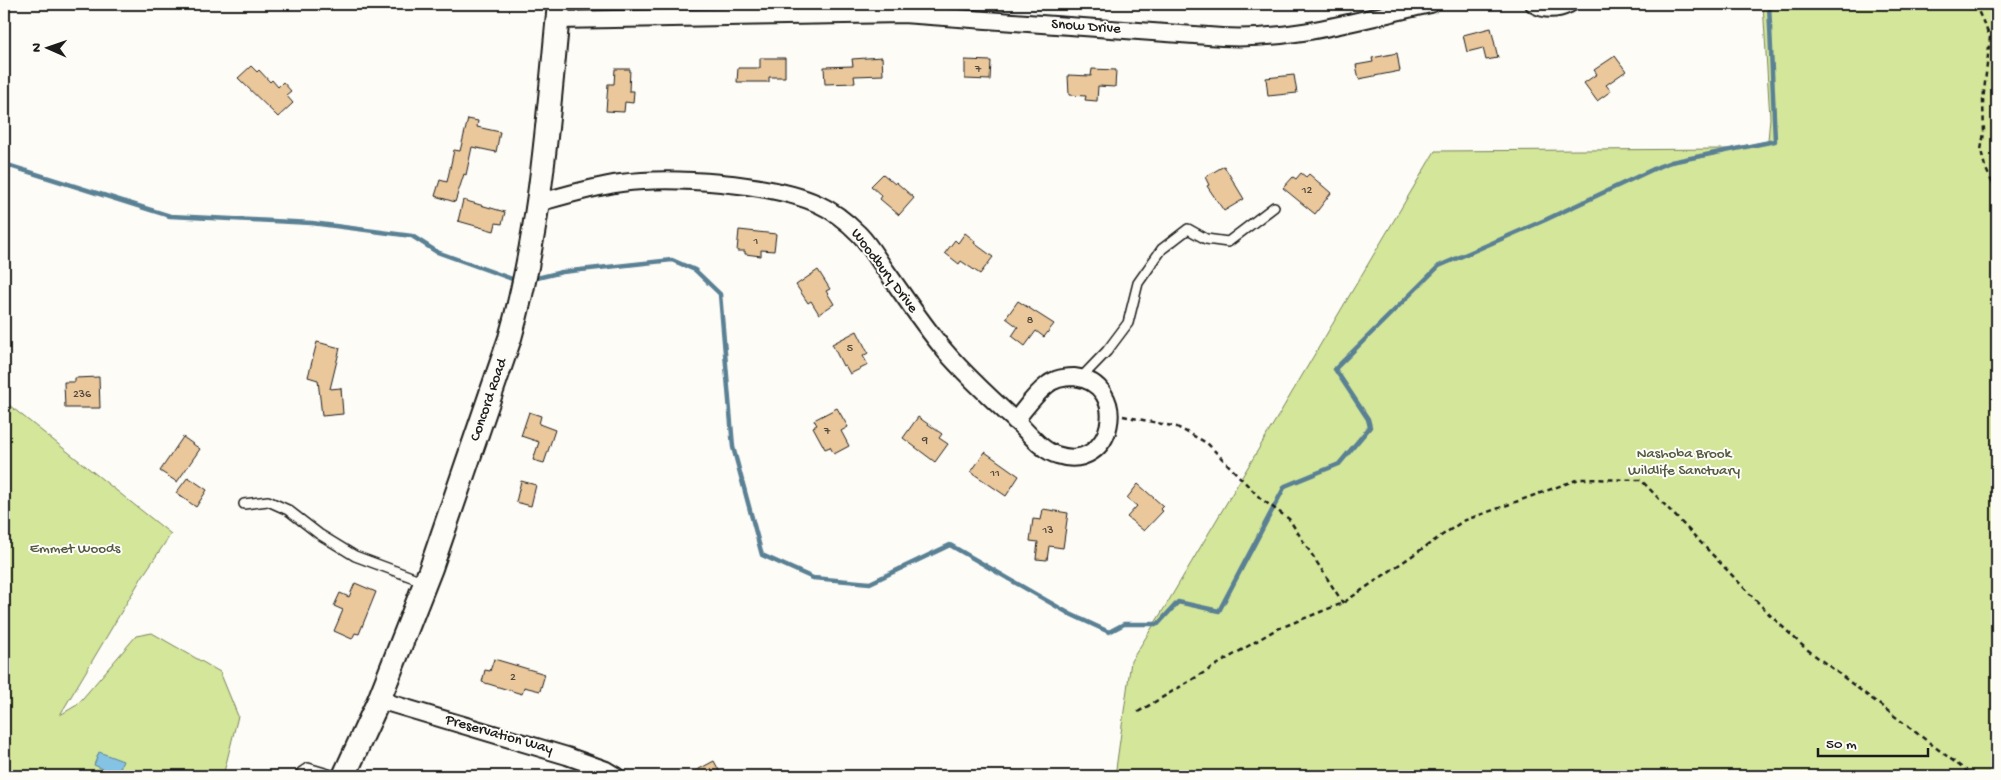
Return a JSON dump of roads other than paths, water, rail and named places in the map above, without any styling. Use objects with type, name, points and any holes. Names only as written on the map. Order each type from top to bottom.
[{"type":"main road","name":"Concord Road","points":[[344,776],[380,700],[425,582],[510,338],[526,281],[538,203],[558,12]]},
{"type":"street","name":"Snow Drive","points":[[558,12],[904,14],[1258,38],[1295,34],[1431,4]]},
{"type":"street","points":[[1534,4],[1550,9],[1561,8],[1569,4]]},
{"type":"street","name":"Woodbury Drive","points":[[538,203],[583,189],[657,180],[736,185],[768,190],[817,204],[838,216],[860,236],[946,352],[969,377],[1044,448],[1066,458],[1090,453],[1099,446],[1106,436],[1110,425],[1108,402],[1101,392],[1081,378]]},
{"type":"street","points":[[1016,421],[1047,384],[1058,379],[1081,378]]},
{"type":"street","name":"Preservation Way","points":[[380,700],[568,756],[606,770],[616,776]]},
{"type":"lane","points":[[1081,378],[1107,351],[1128,323],[1138,283],[1162,249],[1188,229],[1206,239],[1228,242],[1274,207]]},
{"type":"lane","points":[[244,504],[268,501],[288,510],[319,534],[355,556],[425,582]]},
{"type":"lane","points":[[300,776],[308,768],[335,776]]},
{"type":"water","points":[[99,752],[123,761],[117,775],[94,765]]},
{"type":"waterway","points":[[537,278],[562,272],[672,260],[695,270],[720,294],[733,447],[762,555],[813,578],[870,583],[950,545],[1070,614],[1109,632],[1124,624],[1158,624],[1178,602],[1219,611],[1285,486],[1339,464],[1370,427],[1368,419],[1335,369],[1439,266],[1545,220],[1660,166],[1671,162],[1775,141],[1769,4]]},
{"type":"waterway","points":[[4,164],[170,216],[312,223],[412,236],[437,252],[515,280]]},
{"type":"park label","name":"Nashoba Brook Wildlife Sanctuary","points":[[1684,462]]},
{"type":"park label","name":"Emmet Woods","points":[[75,549]]}]
